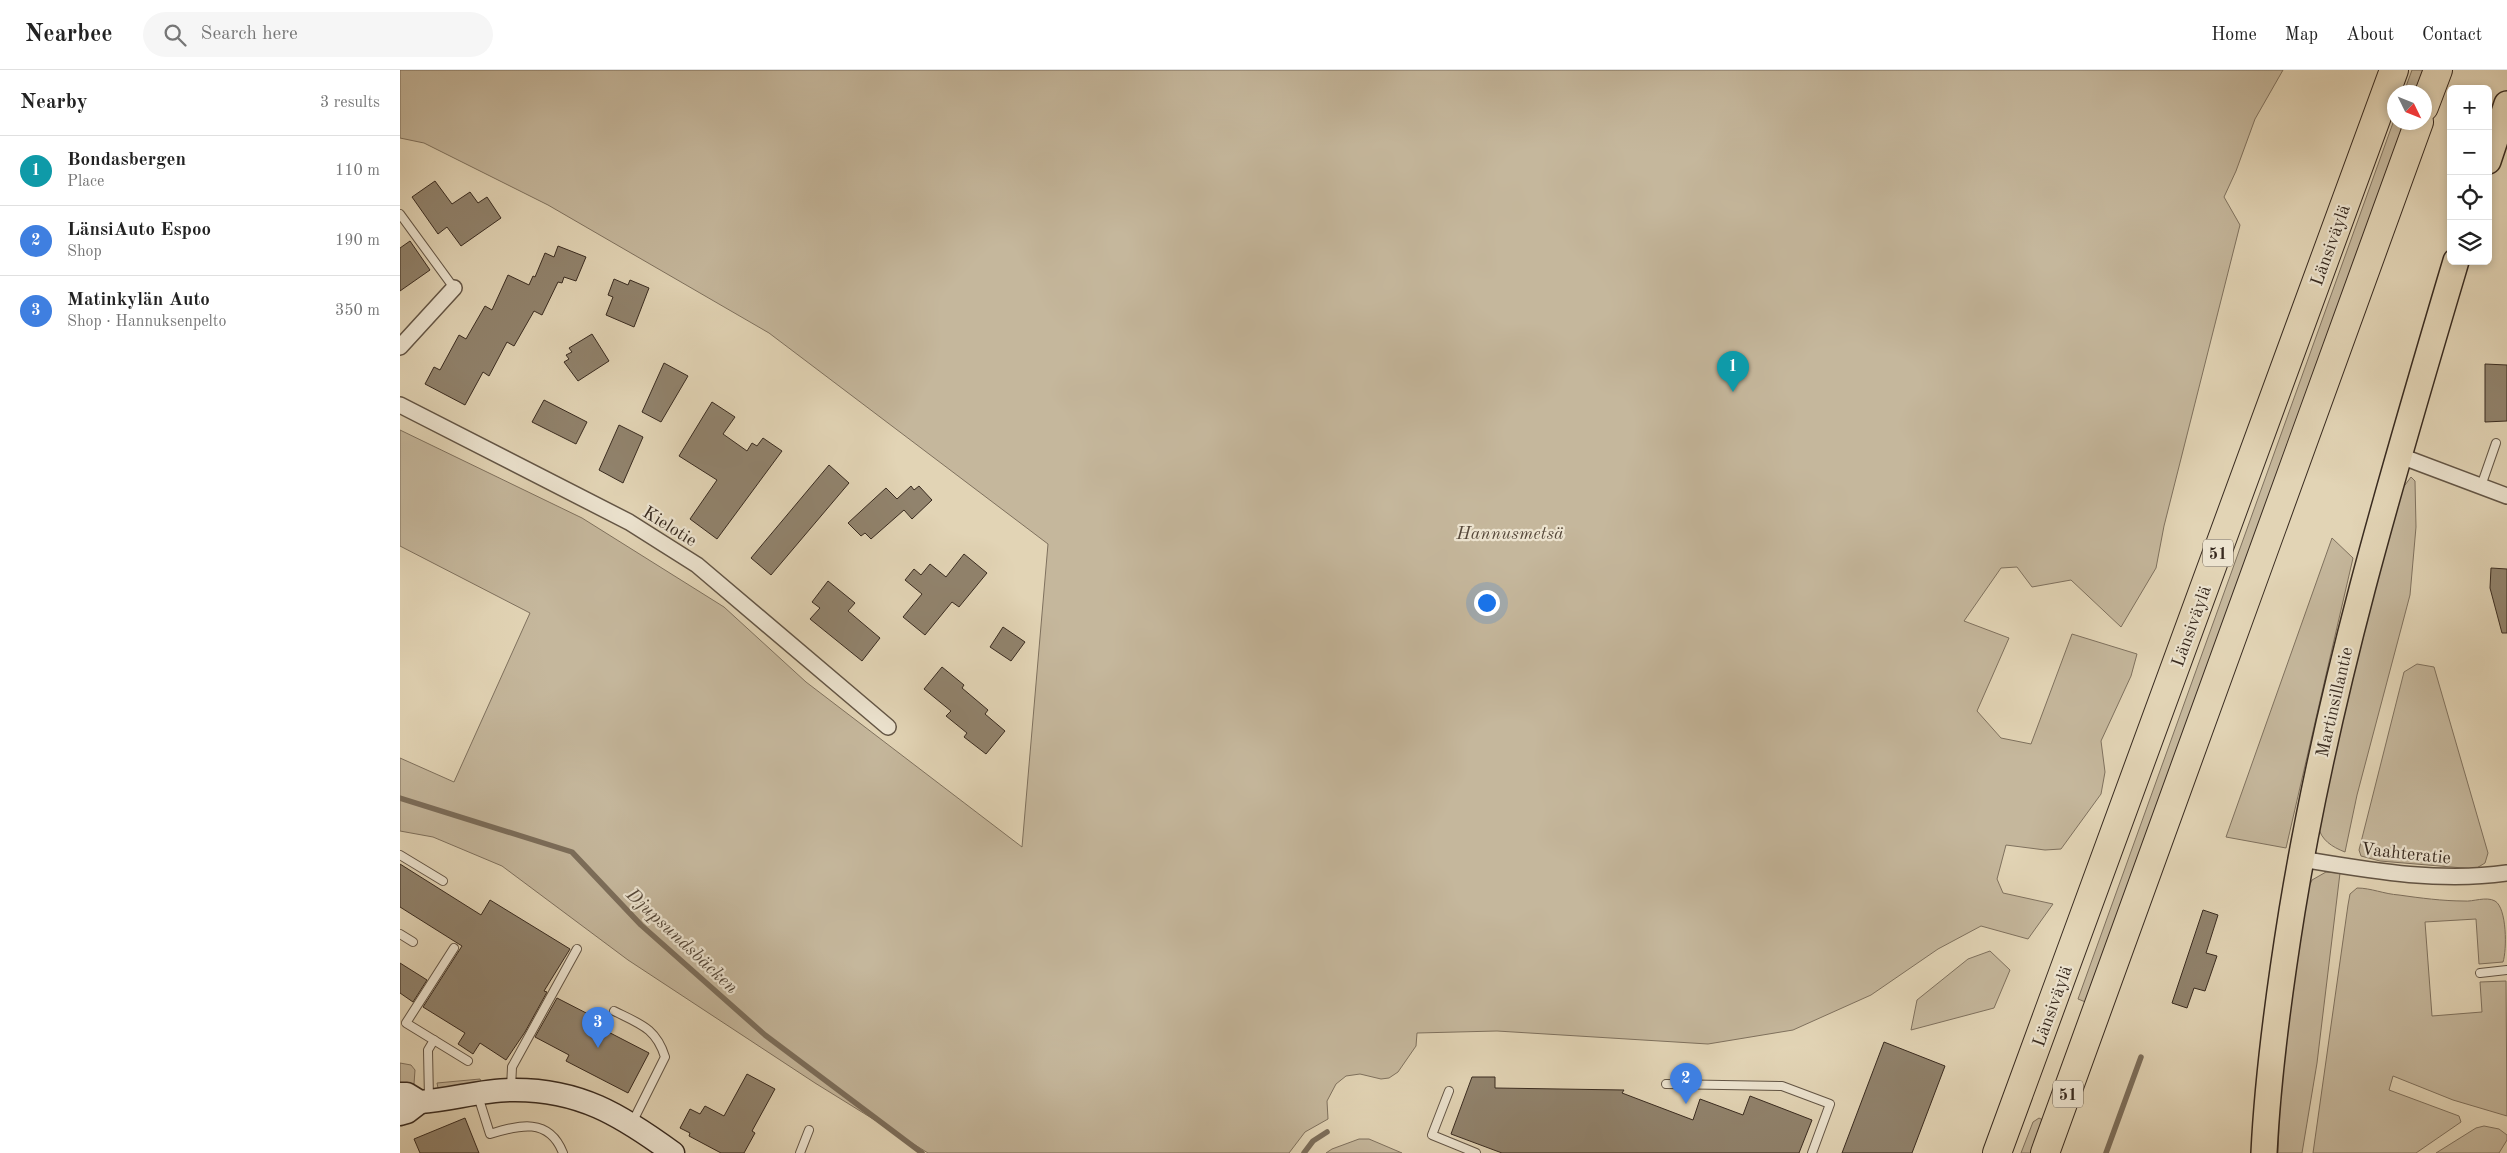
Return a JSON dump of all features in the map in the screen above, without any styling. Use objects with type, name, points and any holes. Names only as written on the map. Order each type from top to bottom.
[{"type":"highway","name":"Länsiväylä","points":[[1997,1153],[2394,70]]},
{"type":"highway","points":[[2432,86],[2438,70]]},
{"type":"highway","name":"51","points":[[2046,1153],[2416,130]]},
{"type":"main road","points":[[2492,148],[2507,104]]},
{"type":"main road","name":"Martinsillantie","points":[[2264,1153],[2266,1105],[2275,1013],[2301,859],[2321,757],[2355,611],[2398,455],[2455,265]]},
{"type":"main road","points":[[400,1114],[407,1112],[416,1099],[511,1090],[547,1092],[578,1098],[632,1123],[673,1153]]},
{"type":"street","points":[[400,347],[454,288]]},
{"type":"street","name":"Kielotie","points":[[400,405],[628,522],[697,565],[888,727]]},
{"type":"street","points":[[2398,455],[2507,496]]},
{"type":"street","name":"Vaahteratie","points":[[2301,859],[2427,876],[2476,878],[2507,873]]},
{"type":"lane","points":[[400,214],[454,288]]},
{"type":"lane","points":[[2480,486],[2496,443]]},
{"type":"lane","points":[[400,855],[443,881]]},
{"type":"lane","points":[[400,934],[414,942]]},
{"type":"lane","points":[[454,948],[406,1023],[468,1061]]},
{"type":"lane","points":[[511,1090],[512,1067],[577,948]]},
{"type":"lane","points":[[2480,973],[2507,970]]},
{"type":"lane","points":[[614,1011],[642,1024],[660,1040],[665,1057],[632,1123]]},
{"type":"lane","points":[[416,1099],[428,1050],[434,1040]]},
{"type":"lane","points":[[1666,1084],[1782,1086],[1830,1104],[1812,1153]]},
{"type":"lane","points":[[1449,1091],[1432,1135],[1476,1153]]},
{"type":"lane","points":[[477,1094],[490,1134],[520,1126],[541,1128],[555,1137],[563,1153]]},
{"type":"lane","points":[[800,1153],[809,1130]]},
{"type":"green space","name":"Hannusmetsä","points":[[400,70],[2283,70],[2255,119],[2236,171],[2224,197],[2240,225],[2164,526],[2156,568],[2121,627],[2071,580],[2032,587],[2017,567],[2001,568],[1964,621],[2009,638],[1977,711],[2001,738],[2031,744],[2072,634],[2137,654],[2131,676],[2101,741],[2105,772],[2101,794],[2061,849],[2045,850],[2006,845],[1997,879],[2003,893],[2053,904],[2028,939],[1981,926],[1938,949],[1871,995],[1793,1030],[1708,1044],[1497,1031],[1417,1033],[1416,1046],[1398,1072],[1389,1078],[1381,1079],[1360,1074],[1346,1076],[1336,1084],[1327,1101],[1328,1119],[1305,1132],[1289,1153],[928,1153],[815,1083],[628,960],[502,866],[433,837],[400,831],[400,758],[454,782],[530,613],[400,546],[400,430],[582,518],[724,607],[806,682],[1022,847],[1048,544],[769,333],[548,205],[424,143],[400,138]]},
{"type":"green space","points":[[2412,70],[2424,70],[2419,85],[2407,85]]},
{"type":"green space","points":[[2390,130],[2403,130],[2088,1003],[2078,999]]},
{"type":"green space","points":[[2411,477],[2415,481],[2416,527],[2410,595],[2357,795],[2345,852],[2328,842],[2319,831],[2318,826],[2363,625],[2402,489]]},
{"type":"green space","points":[[2332,538],[2353,558],[2286,848],[2226,837]]},
{"type":"green space","points":[[2417,664],[2434,667],[2488,853],[2485,863],[2475,869],[2380,861],[2361,856],[2359,850],[2404,672]]},
{"type":"green space","points":[[2326,872],[2340,873],[2317,1063],[2302,1153],[2278,1153],[2280,1093],[2286,1035],[2306,893],[2312,880]]},
{"type":"green space","points":[[2357,888],[2440,900],[2468,901],[2488,899],[2495,901],[2499,905],[2505,930],[2503,962],[2479,964],[2476,919],[2425,922],[2432,1016],[2482,1012],[2480,982],[2506,981],[2507,1116],[2453,1100],[2393,1076],[2389,1090],[2459,1116],[2461,1122],[2416,1153],[2313,1153],[2348,905],[2350,894]]},
{"type":"green space","points":[[1990,951],[2010,970],[1994,1008],[1911,1030],[1917,1000],[1968,959]]},
{"type":"green space","points":[[400,1063],[411,1065],[415,1070],[414,1084],[400,1087]]},
{"type":"green space","points":[[480,1079],[482,1083],[438,1088],[437,1083]]},
{"type":"green space","points":[[2039,1118],[2043,1120],[2033,1153],[2021,1153],[2033,1122]]},
{"type":"green space","points":[[2484,1126],[2499,1129],[2507,1135],[2507,1140],[2499,1153],[2436,1153],[2476,1128]]},
{"type":"green space","points":[[1359,1139],[1369,1139],[1402,1153],[1326,1153]]},
{"type":"building","points":[[435,181],[452,204],[470,192],[478,203],[487,197],[501,218],[461,246],[447,227],[438,234],[412,197]]},
{"type":"building","points":[[410,241],[430,270],[400,291],[400,248]]},
{"type":"building","points":[[558,246],[586,257],[576,281],[564,277],[562,283],[558,282],[542,315],[534,311],[514,346],[507,342],[489,376],[483,372],[465,405],[425,384],[434,367],[440,370],[459,335],[466,339],[485,306],[492,310],[508,275],[529,285],[533,276],[535,277],[545,253],[554,257]]},
{"type":"building","points":[[614,279],[628,285],[630,280],[649,288],[634,327],[606,315],[613,297],[608,295]]},
{"type":"building","points":[[592,334],[609,361],[578,381],[564,362],[569,359],[566,355],[572,352],[569,348]]},
{"type":"building","points":[[664,363],[688,376],[661,422],[642,412]]},
{"type":"building","points":[[2485,364],[2507,365],[2507,421],[2485,422]]},
{"type":"building","points":[[544,400],[587,422],[576,444],[532,422]]},
{"type":"building","points":[[712,402],[735,417],[723,434],[747,451],[752,443],[757,446],[763,438],[782,451],[717,539],[690,519],[717,480],[679,456]]},
{"type":"building","points":[[619,425],[643,437],[623,483],[599,470]]},
{"type":"building","points":[[829,465],[849,483],[771,575],[751,558]]},
{"type":"building","points":[[911,486],[914,490],[919,486],[932,500],[912,519],[904,510],[871,539],[865,533],[861,536],[848,523],[886,488],[897,499]]},
{"type":"building","points":[[964,554],[987,573],[959,607],[952,602],[925,635],[903,617],[922,594],[905,580],[914,569],[921,575],[930,564],[946,577]]},
{"type":"building","points":[[2491,568],[2507,569],[2507,633],[2502,633],[2490,588]]},
{"type":"building","points":[[828,581],[855,603],[848,611],[880,638],[862,661],[810,619],[820,608],[812,602]]},
{"type":"building","points":[[1003,627],[1025,642],[1011,661],[990,647]]},
{"type":"building","points":[[942,667],[964,685],[962,688],[988,710],[985,714],[1005,731],[986,754],[964,737],[967,733],[946,716],[951,711],[924,689]]},
{"type":"building","points":[[400,864],[481,915],[490,900],[570,949],[544,991],[547,992],[525,1032],[506,1060],[480,1043],[473,1054],[458,1044],[465,1033],[423,1007],[462,946],[400,907]]},
{"type":"building","points":[[2203,910],[2218,915],[2206,953],[2217,956],[2205,991],[2194,988],[2187,1008],[2172,1003]]},
{"type":"building","points":[[400,963],[427,980],[413,1002],[400,993]]},
{"type":"building","points":[[557,998],[592,1016],[589,1022],[649,1053],[628,1093],[566,1061],[569,1055],[535,1037]]},
{"type":"building","points":[[1884,1042],[1945,1066],[1912,1153],[1842,1153]]},
{"type":"building","points":[[747,1074],[775,1089],[752,1131],[755,1133],[744,1153],[721,1153],[689,1136],[690,1133],[680,1128],[690,1109],[700,1114],[705,1106],[724,1116]]},
{"type":"building","points":[[1472,1077],[1495,1077],[1495,1088],[1624,1090],[1622,1093],[1693,1120],[1700,1099],[1743,1115],[1750,1096],[1812,1120],[1799,1153],[1502,1153],[1451,1134]]},
{"type":"building","points":[[465,1118],[479,1153],[420,1153],[414,1139]]},
{"type":"waterway","name":"Djupsundsbäcken","points":[[400,798],[572,852],[641,925],[765,1035],[922,1153]]},
{"type":"waterway","points":[[2106,1153],[2141,1057]]},
{"type":"waterway","name":"Djupsundsbäcken","points":[[1304,1153],[1313,1141],[1327,1132]]},
{"type":"place","name":"Bondasbergen","points":[[1733,392]]},
{"type":"place","name":"Matinkylän Auto","points":[[598,1048]]},
{"type":"place","name":"LänsiAuto Espoo","points":[[1686,1104]]}]
